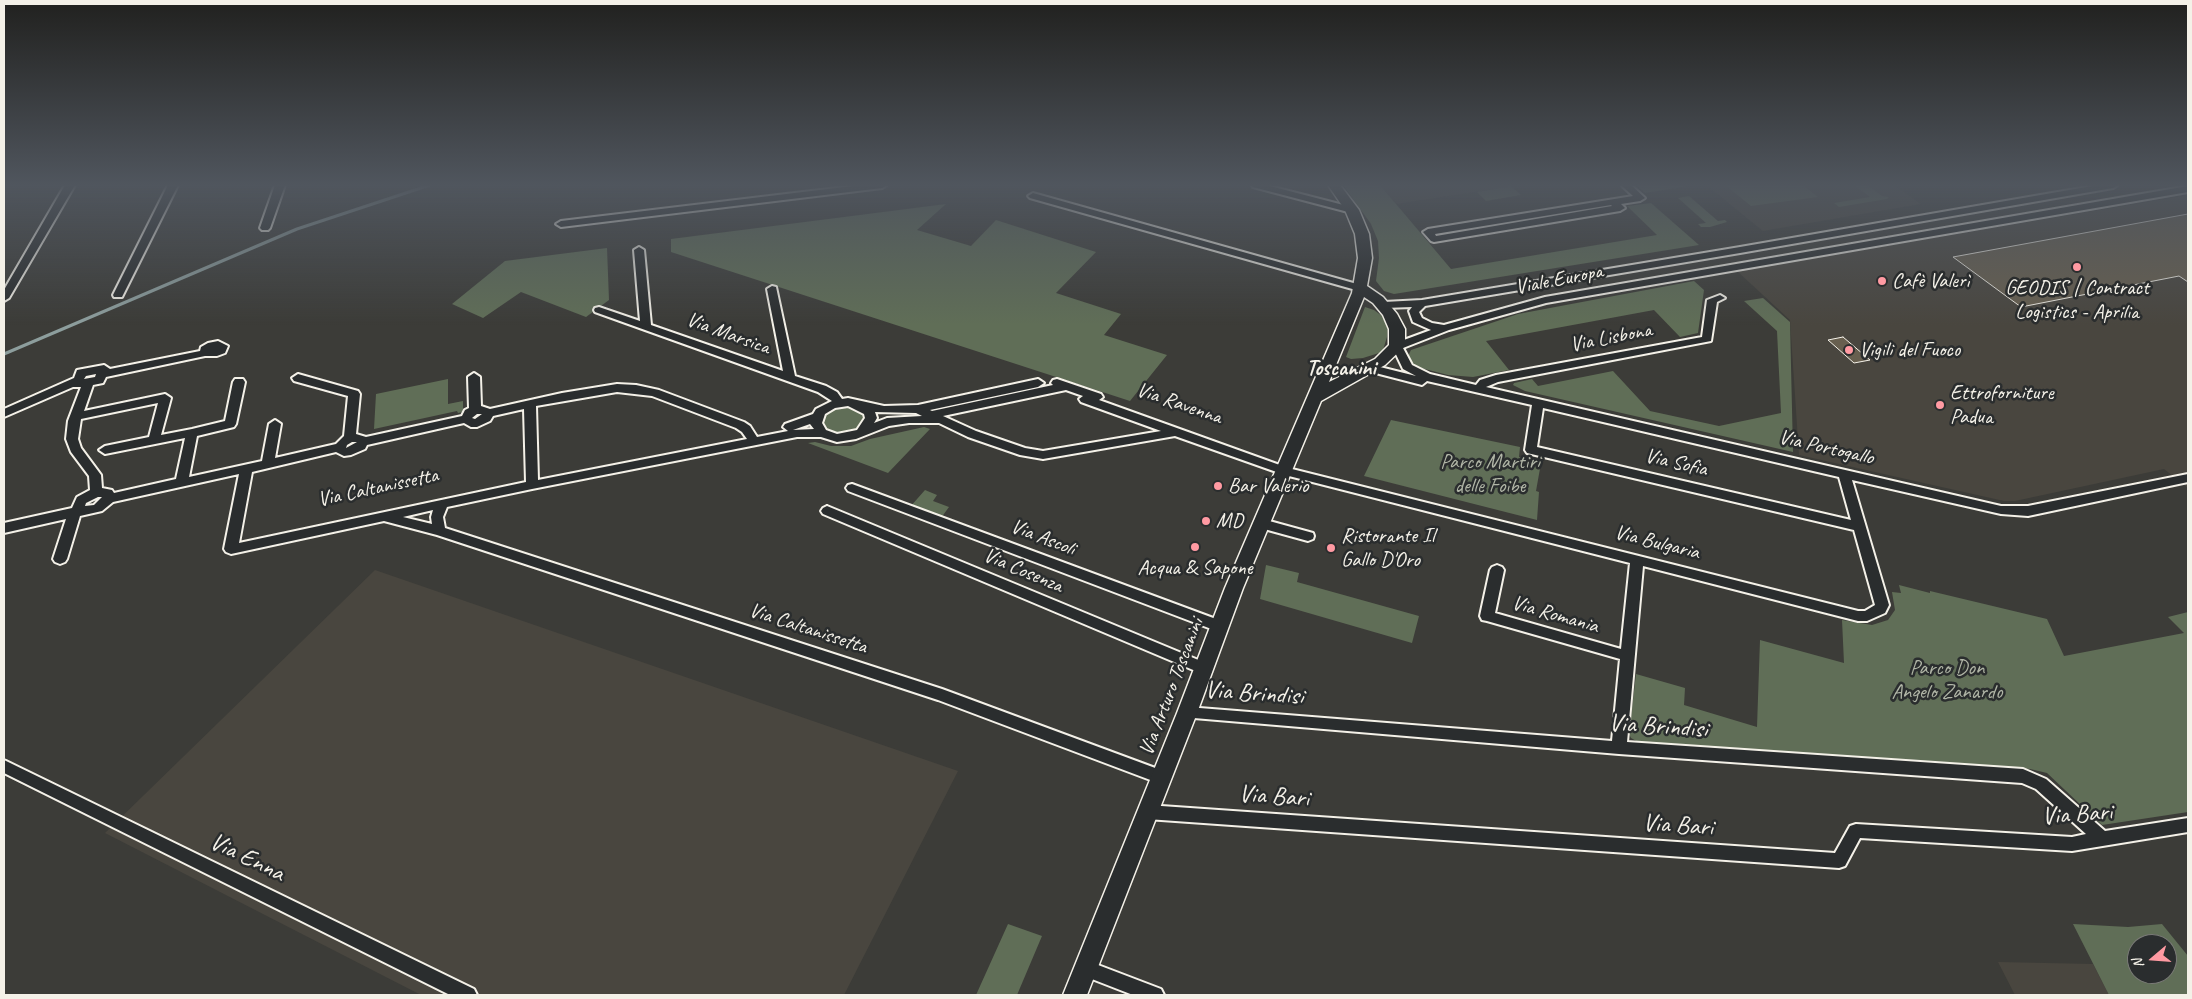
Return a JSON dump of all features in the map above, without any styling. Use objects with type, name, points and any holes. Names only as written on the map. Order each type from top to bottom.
[{"type":"street","points":[[4,298],[43,232]]},
{"type":"street","points":[[118,295],[150,232]]},
{"type":"street","points":[[1151,232],[1358,295],[1384,305],[1397,327],[1397,346],[1380,362],[1342,380],[1316,397]]},
{"type":"street","name":"Via Arturo Toscanini","points":[[1074,995],[1187,713],[1219,626],[1358,295],[1364,263],[1364,244],[1361,232]]},
{"type":"street","points":[[1430,232],[1428,232],[1434,238],[1474,232]]},
{"type":"street","name":"Viale Europa","points":[[1384,305],[1422,303],[1845,232]]},
{"type":"street","name":"Viale Europa","points":[[1397,346],[1445,328],[1536,302],[1941,232]]},
{"type":"street","points":[[639,250],[646,326]]},
{"type":"street","points":[[1713,255],[1741,266],[1740,250]]},
{"type":"street","points":[[772,289],[790,378]]},
{"type":"street","name":"Via Lisbona","points":[[1477,390],[1484,383],[1496,379],[1708,339],[1712,300],[1720,298]]},
{"type":"street","name":"Viale Europa","points":[[1422,303],[1414,311],[1417,320],[1429,326],[1445,328]]},
{"type":"street","name":"Via Marsica","points":[[599,310],[826,391],[839,403]]},
{"type":"street","name":"Via Portogallo","points":[[1397,346],[1402,360],[1411,370],[1427,377],[1456,385],[1538,402],[2017,512],[2188,478]]},
{"type":"street","points":[[4,413],[83,381],[99,380],[102,374],[205,353]]},
{"type":"street","points":[[1334,354],[1349,363],[1368,368]]},
{"type":"street","name":"Via Portogallo","points":[[1368,368],[1445,386],[1456,385]]},
{"type":"street","points":[[466,419],[467,415],[475,410],[474,377]]},
{"type":"street","points":[[298,378],[354,394],[350,438]]},
{"type":"street","points":[[83,381],[72,430],[73,444],[95,475],[96,492]]},
{"type":"street","points":[[105,450],[230,424],[239,382]]},
{"type":"street","points":[[1019,392],[918,409],[884,410],[848,402],[839,403],[826,408],[817,417],[816,423],[822,433],[837,438],[856,435],[863,430],[886,422],[935,417],[979,405],[1019,392],[1038,383]]},
{"type":"street","name":"Via Ravenna","points":[[1019,392],[1062,384],[1286,468]]},
{"type":"street","name":"Via Caltanissetta","points":[[475,410],[485,410],[488,413],[599,390],[636,389],[655,393],[740,425],[746,429],[752,438]]},
{"type":"street","points":[[76,416],[165,398],[154,440]]},
{"type":"street","points":[[1085,399],[1175,432],[1286,468]]},
{"type":"street","name":"Via Sofia","points":[[1538,402],[1531,450],[1860,527]]},
{"type":"street","points":[[530,404],[532,482]]},
{"type":"street","points":[[972,434],[967,426],[966,418],[969,412],[979,405]]},
{"type":"street","points":[[863,430],[871,418],[869,412],[864,407]]},
{"type":"street","points":[[918,409],[972,434],[1024,452],[1043,455],[1175,432]]},
{"type":"street","name":"Via Caltanissetta","points":[[340,447],[344,452],[351,451],[361,446],[363,442],[466,419],[471,423],[477,422],[486,418],[488,413]]},
{"type":"street","name":"Via Caltanissetta","points":[[232,545],[752,438],[801,424],[817,417]]},
{"type":"street","points":[[268,464],[275,424]]},
{"type":"street","points":[[181,483],[192,433]]},
{"type":"street","name":"Via Caltanissetta","points":[[752,438],[797,433],[822,433]]},
{"type":"street","name":"Via Caltanissetta","points":[[79,511],[98,508],[110,498],[340,447],[344,441],[350,438],[358,437],[363,442]]},
{"type":"street","name":"Via Bulgaria","points":[[1286,468],[1842,612],[1867,616],[1880,609],[1882,605],[1844,473]]},
{"type":"street","points":[[232,545],[246,469]]},
{"type":"street","name":"Via Caltanissetta","points":[[232,545],[385,517],[442,505],[532,482]]},
{"type":"street","name":"Via Ascoli","points":[[852,488],[1219,626]]},
{"type":"street","points":[[60,559],[79,511],[78,507],[81,500],[96,492],[108,493],[110,498]]},
{"type":"street","name":"Via Caltanissetta","points":[[439,531],[437,518],[442,505]]},
{"type":"street","points":[[4,528],[79,511]]},
{"type":"street","name":"Via Cosenza","points":[[827,511],[1203,668]]},
{"type":"street","name":"Via Caltanissetta","points":[[385,517],[439,531],[942,695],[1161,777]]},
{"type":"street","points":[[1262,524],[1308,536]]},
{"type":"street","points":[[1619,748],[1638,559]]},
{"type":"street","name":"Via Romania","points":[[1497,570],[1487,616],[1628,656]]},
{"type":"street","name":"Via Brindisi","points":[[1187,713],[1619,748],[2023,776],[2041,784],[2102,839]]},
{"type":"street","name":"Via Enna","points":[[4,766],[468,995]]},
{"type":"street","name":"Via Bari","points":[[1146,812],[1839,861],[1856,831],[2072,844],[2188,825]]},
{"type":"street","points":[[1085,968],[1155,995]]},
{"type":"shaded area","points":[[1971,232],[2188,232],[2188,488],[2164,469],[2015,501],[2004,501],[1799,455],[1790,320],[1737,271]]},
{"type":"shaded area","points":[[375,570],[958,771],[844,995],[421,995],[105,833]]},
{"type":"shaded area","points":[[1998,962],[2093,964],[2109,995],[2015,995]]},
{"type":"green space","points":[[729,232],[922,232],[971,246],[985,232],[1032,232],[1096,252],[1056,293],[1121,314],[1104,335],[1167,355],[1130,401],[671,252],[671,239]]},
{"type":"green space","points":[[1374,232],[1419,232],[1451,269],[1657,235],[1654,232],[1684,232],[1699,245],[1394,294],[1384,291],[1376,281],[1379,258],[1378,241]]},
{"type":"green space","points":[[607,248],[609,300],[586,317],[521,292],[483,318],[452,304],[505,261]]},
{"type":"green space","points":[[1694,281],[1704,290],[1698,333],[1680,337],[1654,310],[1486,341],[1509,370],[1473,377],[1448,375],[1417,367],[1407,358],[1411,350],[1518,314]]},
{"type":"green space","points":[[1763,298],[1790,322],[1793,452],[1525,391],[1513,385],[1514,383],[1532,379],[1538,386],[1613,371],[1650,411],[1719,426],[1781,413],[1777,331],[1744,301]]},
{"type":"green space","points":[[1365,307],[1374,310],[1382,316],[1388,326],[1387,337],[1383,350],[1379,353],[1363,358],[1351,359],[1346,357]]},
{"type":"green space","points":[[448,379],[448,404],[463,401],[463,412],[458,413],[457,411],[374,429],[376,394]]},
{"type":"green space","points":[[847,405],[864,413],[866,418],[860,429],[838,435],[831,434],[822,427],[822,417],[825,414],[834,408]]},
{"type":"green space","name":"Parco Martiri delle Foibe","points":[[1391,420],[1520,447],[1519,457],[1541,463],[1536,491],[1539,492],[1537,520],[1364,476]]},
{"type":"green space","points":[[924,427],[930,429],[888,473],[808,443],[851,446],[870,439]]},
{"type":"green space","points":[[925,490],[937,495],[933,501],[949,507],[941,518],[910,507]]},
{"type":"green space","points":[[1266,565],[1299,573],[1297,582],[1419,616],[1412,643],[1260,599]]},
{"type":"green space","name":"Parco Don Angelo Zanardo","points":[[1899,585],[2047,619],[2064,656],[2184,633],[2168,617],[2188,612],[2188,812],[2102,825],[2047,773],[2030,769],[1638,742],[1631,738],[1629,734],[1636,674],[1685,688],[1684,705],[1757,727],[1760,640],[1844,663],[1842,620],[1872,625],[1888,620],[1895,610],[1892,592],[1901,593]]},
{"type":"green space","points":[[1008,924],[1042,936],[1017,995],[976,995]]},
{"type":"green space","points":[[2073,924],[2128,927],[2162,924],[2170,934],[2127,934],[2127,984],[2177,984],[2177,942],[2188,956],[2188,995],[2109,995]]},
{"type":"building","name":"GEODIS | Contract Logistics - Aprilia","points":[[2092,232],[2188,232],[2188,282],[2179,276],[2021,307],[1953,257]]},
{"type":"building","name":"Vigili del Fuoco","points":[[1843,337],[1870,360],[1854,363],[1828,340]]},
{"type":"waterway","points":[[4,354],[291,232]]},
{"type":"place","name":"GEODIS | Contract Logistics - Aprilia","points":[[2077,267]]},
{"type":"place","name":"Cafè Valerì","points":[[1882,281]]},
{"type":"place","name":"Vigili del Fuoco","points":[[1849,350]]},
{"type":"place","name":"Ettroforniture Padua","points":[[1940,405]]},
{"type":"place","name":"Bar Valerio","points":[[1218,486]]},
{"type":"place","name":"MD","points":[[1206,521]]},
{"type":"place","name":"Acqua & Sapone","points":[[1195,547]]},
{"type":"place","name":"Ristorante Il Gallo D'Oro","points":[[1331,548]]},
{"type":"district","name":"Toscanini","points":[[1341,369]]}]
